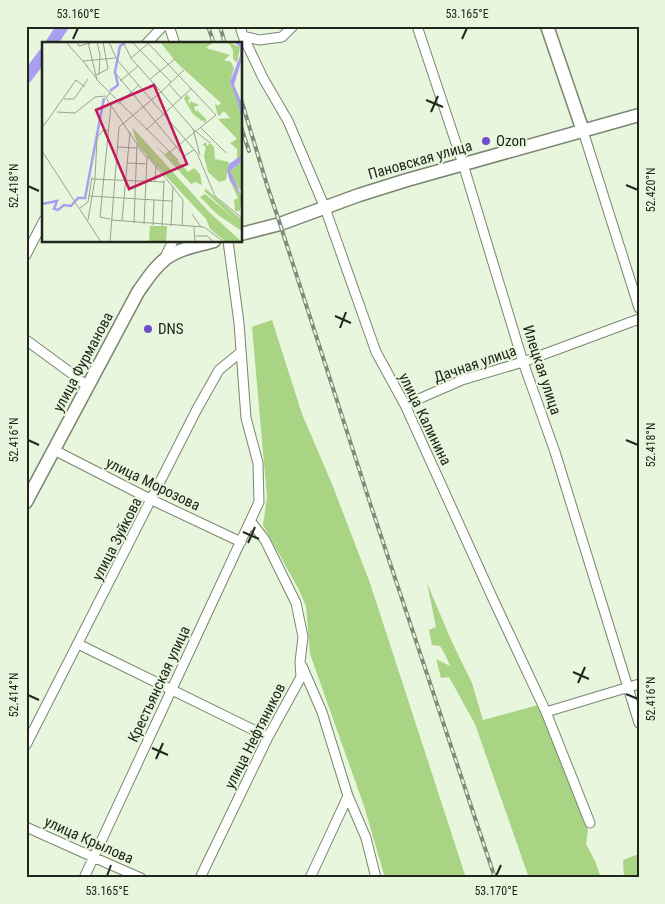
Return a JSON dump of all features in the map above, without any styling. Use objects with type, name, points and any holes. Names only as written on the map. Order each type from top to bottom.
[{"type":"main road","points":[[546,26],[583,131]]},
{"type":"main road","name":"Пановская улица","points":[[242,234],[280,224],[391,185],[639,115]]},
{"type":"main road","name":"улица Фурманова","points":[[26,502],[138,292],[164,259],[183,250],[211,242]]},
{"type":"street","points":[[148,42],[163,26]]},
{"type":"street","points":[[169,26],[174,42]]},
{"type":"street","name":"улица Калинина","points":[[240,26],[263,78],[288,121],[325,208],[376,352],[405,405],[546,712],[590,823]]},
{"type":"street","points":[[243,36],[259,40],[282,38],[293,26]]},
{"type":"street","name":"Илецкая улица","points":[[417,26],[463,164],[524,362],[555,452],[639,723]]},
{"type":"street","points":[[583,131],[639,308]]},
{"type":"street","points":[[27,250],[42,224]]},
{"type":"street","points":[[164,259],[172,242]]},
{"type":"street","points":[[228,242],[241,352]]},
{"type":"street","name":"Дачная улица","points":[[405,405],[462,380],[524,362],[639,318]]},
{"type":"street","points":[[26,340],[88,387]]},
{"type":"street","name":"улица Зуйкова","points":[[26,745],[197,409],[219,370],[241,352]]},
{"type":"street","name":"Крестьянская улица","points":[[84,878],[259,502],[258,463],[246,418],[241,352]]},
{"type":"street","name":"улица Морозова","points":[[54,450],[240,542]]},
{"type":"street","name":"улица Нефтяников","points":[[200,878],[268,737],[300,678],[303,637],[296,603],[265,540],[251,522]]},
{"type":"street","points":[[78,644],[268,737]]},
{"type":"street","points":[[300,662],[322,712],[348,796],[366,838],[376,878]]},
{"type":"street","points":[[546,712],[639,684]]},
{"type":"street","points":[[310,878],[348,796]]},
{"type":"street","name":"улица Крылова","points":[[26,827],[141,878]]},
{"type":"green space","points":[[272,320],[302,414],[332,484],[370,583],[466,878],[385,878],[364,806],[310,654],[306,606],[263,525],[267,497],[252,327]]},
{"type":"green space","points":[[427,583],[451,640],[472,683],[483,720],[538,705],[588,829],[586,844],[601,878],[529,878],[475,724],[449,677],[441,678],[436,659],[450,666],[440,646],[432,645],[429,630],[436,627]]},
{"type":"green space","points":[[639,854],[639,878],[624,878],[623,860]]},
{"type":"waterway","points":[[52,42],[63,26]]},
{"type":"waterway","points":[[26,78],[42,57]]},
{"type":"railway","points":[[208,26],[213,42]]},
{"type":"railway","points":[[220,26],[224,42]]},
{"type":"railway","points":[[242,102],[371,506],[495,878]]},
{"type":"railway","points":[[242,130],[249,151]]},
{"type":"place","name":"Ozon","points":[[486,141]]},
{"type":"place","name":"DNS","points":[[148,329]]}]
